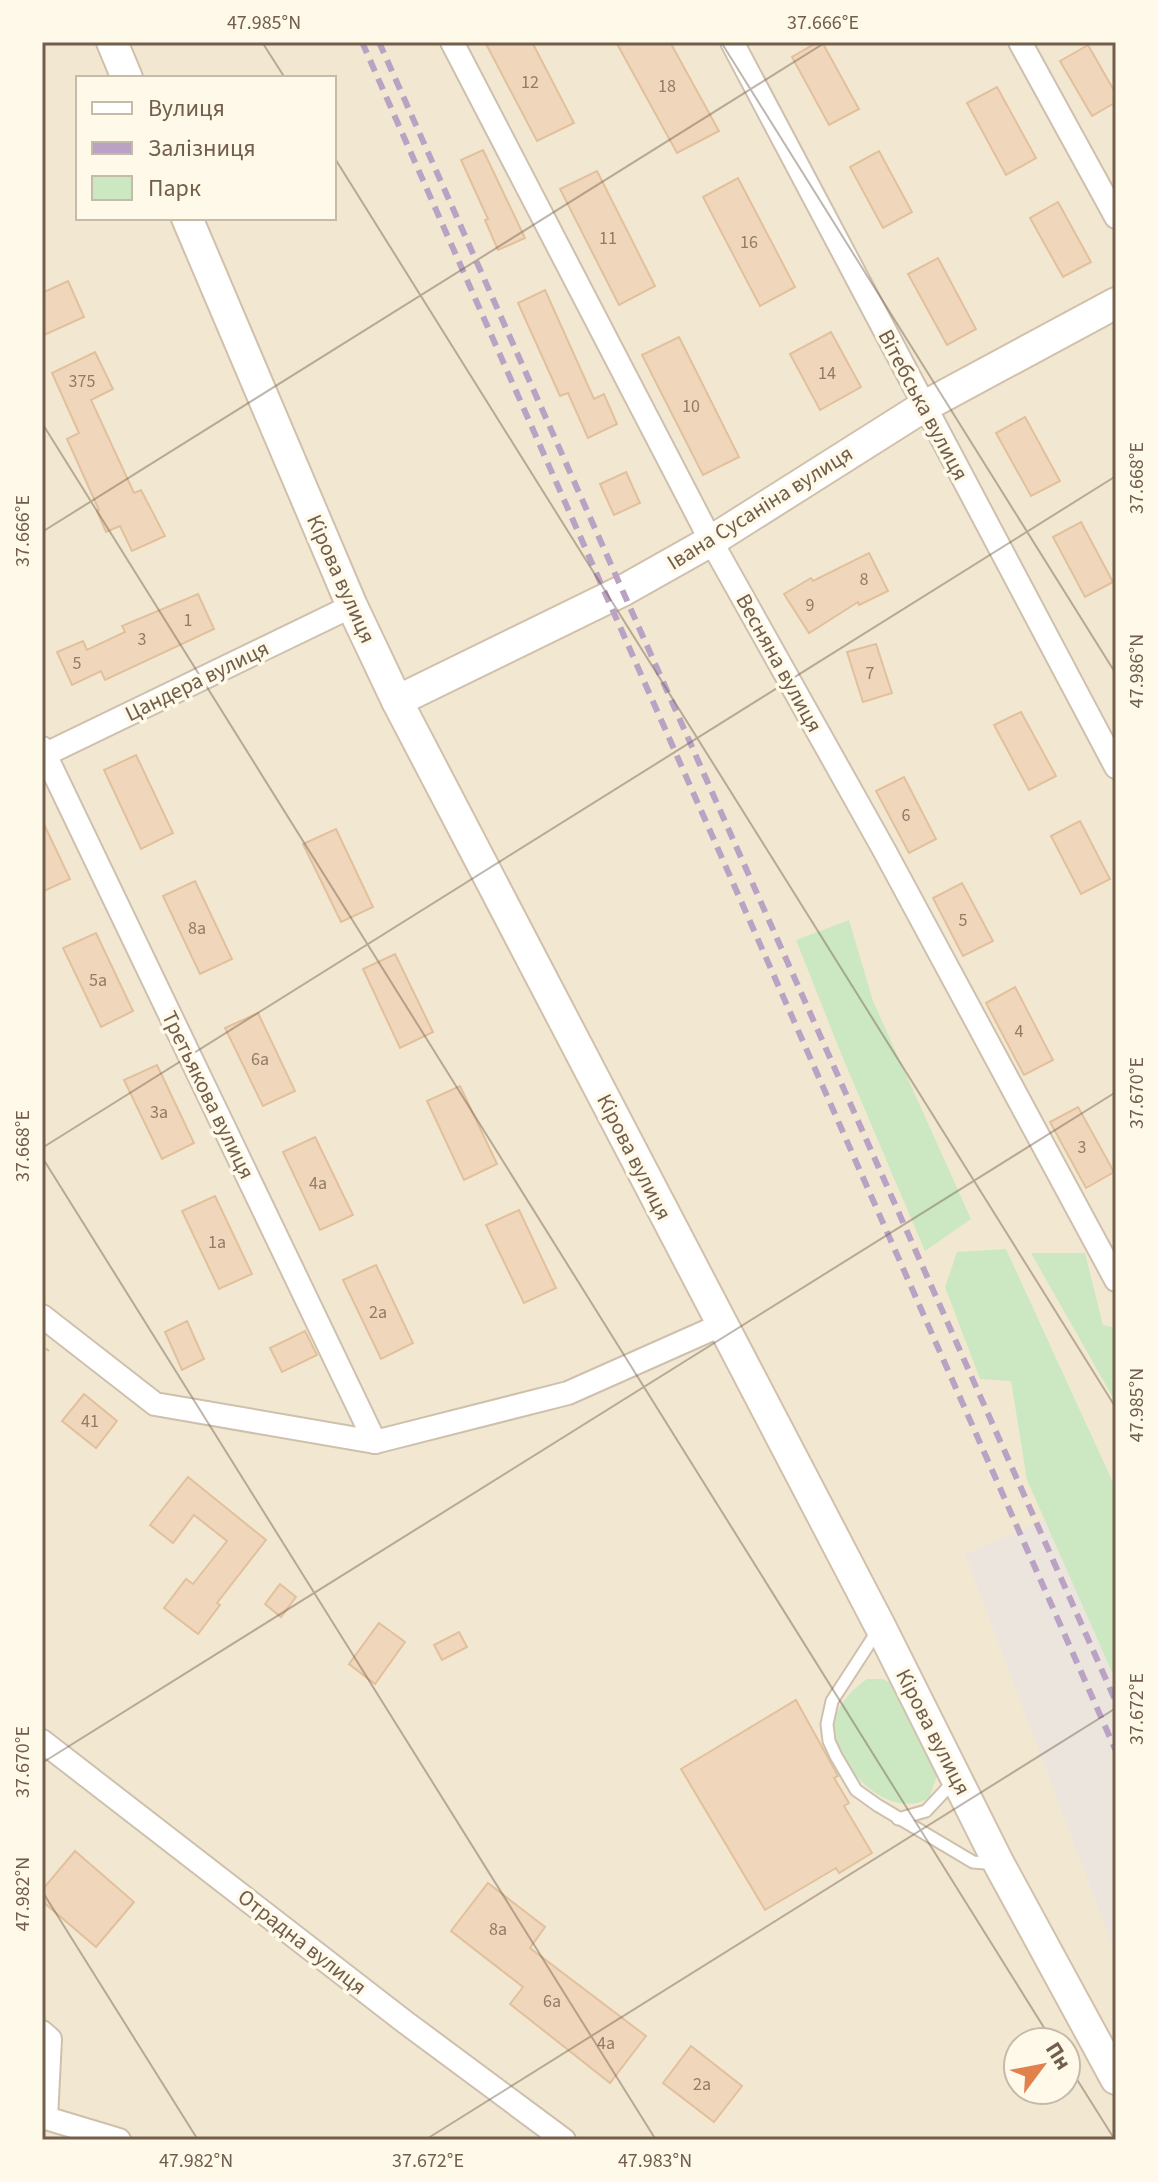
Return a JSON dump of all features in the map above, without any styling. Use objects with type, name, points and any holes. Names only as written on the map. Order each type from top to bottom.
[{"type":"main road","points":[[112,42],[126,76]]},
{"type":"main road","name":"Кірова вулиця","points":[[188,220],[352,606],[397,701],[880,1626],[999,1864],[1116,2079]]},
{"type":"main road","name":"Івана Сусаніна вулиця","points":[[397,701],[624,590],[711,541],[923,407],[1116,303]]},
{"type":"street","name":"Весняна вулиця","points":[[452,42],[711,541],[883,848],[1116,1280]]},
{"type":"street","name":"Вітебська вулиця","points":[[732,42],[1116,767]]},
{"type":"street","points":[[1020,42],[1116,217]]},
{"type":"street","name":"Цандера вулиця","points":[[43,753],[352,606]]},
{"type":"street","name":"Третьякова вулиця","points":[[43,753],[375,1442]]},
{"type":"street","points":[[42,1316],[155,1404],[375,1442],[568,1393],[721,1325]]},
{"type":"street","name":"Отрадна вулиця","points":[[42,1741],[405,2022],[564,2140]]},
{"type":"street","points":[[42,2032],[50,2039],[44,2119],[119,2140]]},
{"type":"lane","points":[[880,1626],[832,1701],[827,1724],[829,1741],[836,1756],[856,1790],[898,1819],[973,1862],[999,1864]]},
{"type":"lane","points":[[898,1819],[926,1811],[956,1778]]},
{"type":"shaded area","points":[[42,42],[1116,42],[1116,2140],[42,2140]]},
{"type":"shaded area","points":[[1116,1489],[1116,1955],[965,1554]]},
{"type":"green space","points":[[849,920],[873,1001],[971,1219],[925,1251],[796,940]]},
{"type":"green space","points":[[1006,1249],[1116,1489],[1116,1681],[1027,1480],[1011,1381],[980,1379],[945,1287],[957,1252]]},
{"type":"green space","points":[[1031,1253],[1085,1253],[1103,1325],[1116,1328],[1116,1403]]},
{"type":"green space","points":[[867,1679],[883,1679],[892,1684],[938,1773],[929,1798],[913,1803],[896,1802],[881,1796],[866,1786],[843,1756],[837,1740],[836,1716],[846,1698]]},
{"type":"building","points":[[485,42],[532,42],[574,123],[537,141]]},
{"type":"building","points":[[616,42],[670,42],[719,131],[677,153]]},
{"type":"building","points":[[822,42],[859,109],[829,125],[792,57]]},
{"type":"building","points":[[1088,45],[1116,94],[1116,102],[1092,116],[1060,61]]},
{"type":"building","points":[[997,87],[1036,158],[1006,175],[967,103]]},
{"type":"building","points":[[483,150],[525,238],[498,250],[485,220],[488,219],[461,160]]},
{"type":"building","points":[[879,151],[912,212],[883,228],[850,167]]},
{"type":"building","points":[[597,171],[655,286],[619,305],[560,189]]},
{"type":"building","points":[[738,178],[795,287],[760,306],[703,197]]},
{"type":"building","points":[[1058,202],[1091,262],[1063,277],[1030,218]]},
{"type":"building","points":[[938,258],[976,329],[947,345],[908,274]]},
{"type":"building","points":[[68,281],[84,317],[42,336],[42,293]]},
{"type":"building","points":[[545,290],[594,399],[604,394],[617,424],[588,438],[568,393],[560,396],[518,303]]},
{"type":"building","points":[[831,332],[861,387],[820,410],[790,354]]},
{"type":"building","points":[[679,337],[739,457],[703,475],[642,355]]},
{"type":"building","points":[[95,352],[113,389],[91,400],[134,493],[141,490],[165,536],[132,551],[120,526],[106,532],[67,439],[79,433],[52,373]]},
{"type":"building","points":[[1025,417],[1060,481],[1031,496],[996,433]]},
{"type":"building","points":[[626,472],[640,503],[614,515],[600,484]]},
{"type":"building","points":[[1081,522],[1113,582],[1085,597],[1053,537]]},
{"type":"building","points":[[869,553],[888,591],[859,605],[858,602],[809,633],[784,594],[811,578],[813,581]]},
{"type":"building","points":[[198,594],[214,629],[105,680],[101,671],[72,685],[57,652],[83,641],[87,650],[125,632],[122,626]]},
{"type":"building","points":[[876,644],[892,693],[863,702],[847,652]]},
{"type":"building","points":[[1021,712],[1056,776],[1029,790],[994,725]]},
{"type":"building","points":[[136,755],[173,833],[141,849],[104,770]]},
{"type":"building","points":[[904,777],[936,839],[909,853],[876,791]]},
{"type":"building","points":[[42,820],[70,879],[42,892]]},
{"type":"building","points":[[1080,821],[1110,879],[1081,894],[1051,836]]},
{"type":"building","points":[[336,829],[373,907],[341,922],[303,844]]},
{"type":"building","points":[[195,881],[232,959],[200,974],[163,896]]},
{"type":"building","points":[[962,883],[993,941],[963,956],[933,898]]},
{"type":"building","points":[[96,933],[133,1011],[101,1027],[63,948]]},
{"type":"building","points":[[395,954],[433,1032],[400,1048],[363,969]]},
{"type":"building","points":[[1015,987],[1053,1060],[1024,1075],[986,1003]]},
{"type":"building","points":[[258,1013],[295,1091],[263,1106],[225,1028]]},
{"type":"building","points":[[157,1065],[194,1143],[162,1159],[124,1080]]},
{"type":"building","points":[[460,1086],[497,1164],[464,1180],[427,1101]]},
{"type":"building","points":[[1078,1107],[1114,1172],[1086,1188],[1050,1122]]},
{"type":"building","points":[[315,1137],[353,1215],[320,1230],[283,1152]]},
{"type":"building","points":[[215,1196],[252,1274],[219,1289],[182,1211]]},
{"type":"building","points":[[519,1210],[556,1288],[524,1303],[486,1225]]},
{"type":"building","points":[[376,1265],[413,1343],[381,1359],[343,1280]]},
{"type":"building","points":[[187,1321],[204,1359],[182,1370],[165,1332]]},
{"type":"building","points":[[305,1331],[317,1355],[282,1372],[270,1348]]},
{"type":"building","points":[[84,1394],[117,1421],[96,1448],[62,1421]]},
{"type":"building","points":[[188,1477],[266,1540],[217,1603],[220,1605],[198,1634],[164,1608],[186,1579],[193,1584],[227,1541],[194,1515],[173,1543],[150,1525]]},
{"type":"building","points":[[280,1584],[296,1597],[281,1617],[265,1604]]},
{"type":"building","points":[[379,1623],[405,1642],[375,1684],[349,1664]]},
{"type":"building","points":[[459,1632],[467,1647],[442,1660],[434,1645]]},
{"type":"building","points":[[796,1700],[838,1776],[834,1778],[849,1803],[844,1806],[872,1853],[839,1873],[836,1868],[765,1910],[681,1769]]},
{"type":"building","points":[[75,1851],[134,1902],[96,1947],[42,1901],[42,1890]]},
{"type":"building","points":[[488,1883],[545,1927],[530,1948],[646,2036],[610,2083],[510,2004],[523,1987],[451,1931]]},
{"type":"building","points":[[691,2046],[742,2086],[714,2122],[663,2083]]},
{"type":"railway","points":[[362,42],[1116,1751]]},
{"type":"railway","points":[[379,42],[1116,1702]]}]
